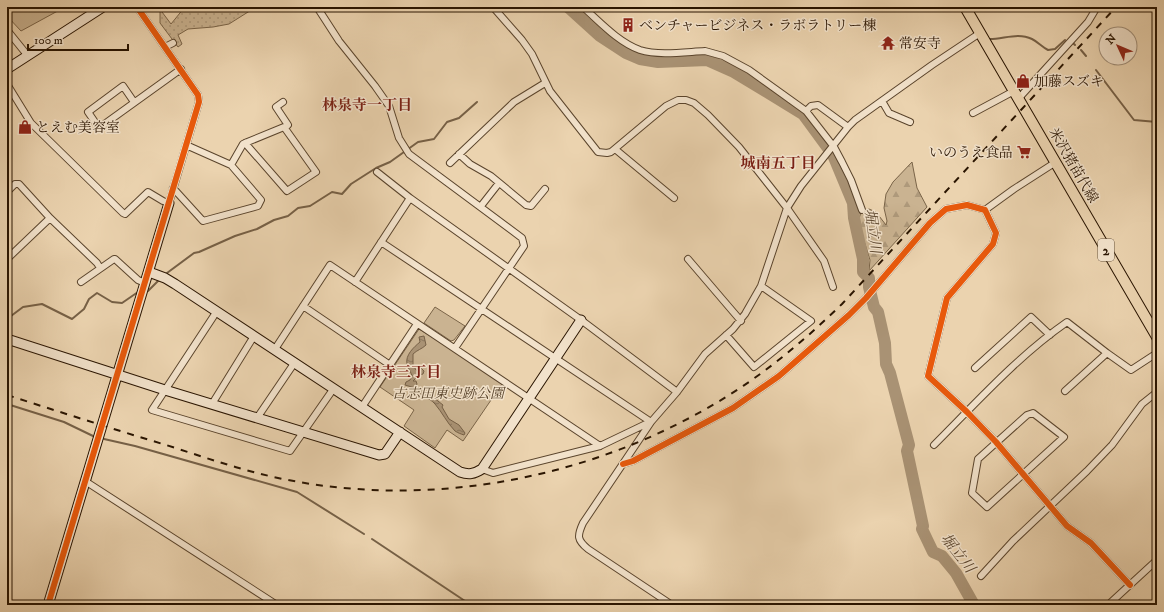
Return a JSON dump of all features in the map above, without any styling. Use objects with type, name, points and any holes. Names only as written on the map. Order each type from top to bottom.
[{"type":"main road","name":"米沢猪苗代線","points":[[965,7],[1157,337]]},
{"type":"street","points":[[7,69],[103,7]]},
{"type":"street","points":[[48,605],[199,102],[198,95],[137,7]]},
{"type":"street","points":[[317,7],[339,41],[390,106],[399,138],[410,154],[522,238],[524,246],[508,267],[455,348]]},
{"type":"street","points":[[493,7],[522,40],[532,54],[545,83],[598,152],[611,152],[666,106],[678,100],[686,100],[694,103],[708,115],[739,148],[787,208],[824,260],[833,287]]},
{"type":"street","points":[[583,7],[618,37],[640,50],[671,53],[705,51],[734,61],[760,77],[806,111],[833,148],[851,180],[862,210]]},
{"type":"street","points":[[973,113],[1017,94],[1088,22],[1097,7]]},
{"type":"street","points":[[7,30],[28,56]]},
{"type":"street","points":[[672,605],[588,550],[579,539],[579,532],[583,523],[651,422],[677,392],[705,354],[741,321],[761,286],[787,208],[801,186],[833,148],[848,127],[855,120],[932,65],[980,33]]},
{"type":"street","points":[[165,47],[173,43]]},
{"type":"street","points":[[134,102],[123,86],[88,112],[99,128],[181,69]]},
{"type":"street","points":[[450,163],[514,102],[545,83]]},
{"type":"street","points":[[7,84],[31,123],[123,213],[125,214],[148,192],[169,203]]},
{"type":"street","points":[[882,101],[889,113],[910,122]]},
{"type":"street","points":[[283,102],[276,108],[288,125],[285,128]]},
{"type":"street","points":[[806,111],[811,106],[818,105],[848,127]]},
{"type":"street","points":[[231,165],[243,144],[284,127],[285,128]]},
{"type":"street","points":[[246,143],[287,191],[316,172],[285,128]]},
{"type":"street","points":[[173,188],[203,221],[258,206],[261,200],[231,165],[186,145]]},
{"type":"street","points":[[615,149],[674,198]]},
{"type":"street","points":[[459,154],[470,164],[499,182],[526,205],[531,206],[545,189]]},
{"type":"street","points":[[985,210],[1014,188],[1056,162]]},
{"type":"street","points":[[377,172],[410,198],[581,320],[677,392]]},
{"type":"street","points":[[481,206],[499,182]]},
{"type":"street","points":[[7,192],[14,184],[19,184],[50,218],[97,263],[100,268]]},
{"type":"street","points":[[355,282],[410,198]]},
{"type":"street","points":[[623,464],[633,462],[733,408],[756,393],[849,315],[877,287],[930,222],[946,209],[967,205],[985,210],[996,233],[993,244],[947,298],[928,376],[967,412],[996,442],[1068,526],[1091,543],[1130,585]]},
{"type":"street","points":[[7,259],[50,218]]},
{"type":"street","points":[[381,242],[651,422]]},
{"type":"street","points":[[688,259],[741,321]]},
{"type":"street","points":[[81,282],[100,268],[115,260],[138,280],[145,283]]},
{"type":"street","points":[[275,349],[330,265],[600,446]]},
{"type":"street","points":[[149,272],[165,278],[175,284],[460,472],[468,475],[476,473],[482,469],[581,320]]},
{"type":"street","points":[[726,335],[754,367],[811,321],[761,286]]},
{"type":"street","points":[[303,306],[390,365]]},
{"type":"street","points":[[216,311],[152,410],[290,451],[334,388]]},
{"type":"street","points":[[976,368],[1030,317],[1050,335]]},
{"type":"street","points":[[934,445],[994,385],[1050,335],[1067,322],[1130,370],[1157,353]]},
{"type":"street","points":[[362,406],[417,324]]},
{"type":"street","points":[[212,404],[254,336]]},
{"type":"street","points":[[7,339],[165,390],[378,455],[385,454],[400,432]]},
{"type":"street","points":[[1065,391],[1107,353]]},
{"type":"street","points":[[257,418],[295,362]]},
{"type":"street","points":[[981,576],[1013,541],[1087,471],[1112,445],[1142,404],[1157,392]]},
{"type":"street","points":[[1033,413],[1064,437],[987,507],[972,493],[978,459],[996,442],[1027,415],[1033,413]]},
{"type":"street","points":[[482,469],[493,473],[600,446],[651,422]]},
{"type":"street","points":[[85,481],[277,605]]},
{"type":"street","points":[[1108,605],[1157,560]]},
{"type":"green space","points":[[7,7],[65,7],[21,31],[7,16]]},
{"type":"green space","points":[[160,7],[165,7],[162,12],[171,24],[184,7],[256,7],[229,24],[188,29],[178,35],[182,44],[178,47],[160,23]]},
{"type":"green space","points":[[912,162],[917,188],[927,207],[869,271],[870,260],[858,222],[861,212],[869,209],[876,212],[886,225],[887,221],[884,208],[886,194],[893,182]]},
{"type":"green space","points":[[435,307],[465,326],[454,340],[451,341],[424,323]]},
{"type":"green space","name":"古志田東史跡公園","points":[[419,329],[453,350],[502,384],[463,441],[447,430],[435,448],[404,426],[414,410],[380,387]]},
{"type":"water","points":[[424,336],[426,345],[413,354],[413,365],[416,370],[418,371],[421,368],[424,371],[423,374],[419,375],[413,381],[416,381],[416,386],[443,405],[442,407],[449,419],[459,425],[465,433],[464,435],[455,431],[449,425],[438,407],[433,402],[415,388],[405,385],[412,376],[407,364],[407,357],[420,342],[419,337]]},
{"type":"waterway","name":"堀立川","points":[[568,7],[600,36],[626,53],[640,59],[658,62],[707,60],[734,72],[803,114],[833,155],[853,203],[854,218],[863,259],[863,272],[869,278],[869,287],[874,307],[878,312],[885,343],[886,364],[890,373],[909,445],[907,451],[923,526],[922,529],[933,552],[942,556],[956,573],[974,605]]},
{"type":"waterway","points":[[990,39],[1022,36],[1034,40],[1048,50],[1055,49],[1065,40]]},
{"type":"waterway","points":[[1081,50],[1086,56]]},
{"type":"waterway","points":[[1096,70],[1134,120],[1157,122]]},
{"type":"waterway","points":[[167,273],[194,253],[235,236],[257,229],[274,220],[288,216],[298,208],[310,206],[332,192],[342,194],[351,184],[376,168],[390,162],[418,142],[434,139],[447,122],[459,118],[477,102]]},
{"type":"waterway","points":[[148,291],[159,280]]},
{"type":"waterway","points":[[7,319],[23,307],[42,304],[72,319],[84,309],[89,299],[97,293],[112,302],[122,303],[138,292]]},
{"type":"waterway","points":[[7,404],[64,422],[93,436]]},
{"type":"waterway","points":[[104,439],[135,446],[297,492],[364,534]]},
{"type":"waterway","points":[[372,539],[471,605]]},
{"type":"railway","points":[[7,395],[242,469],[288,480],[344,488],[401,491],[458,488],[514,479],[570,466],[624,448],[676,425],[726,397],[772,365],[815,330],[842,304],[1116,7]]},
{"type":"cycle path","points":[[48,605],[199,102],[198,95],[137,7]]},
{"type":"cycle path","points":[[623,464],[633,461],[733,408],[779,376],[849,315],[866,298],[930,223],[946,209],[967,205],[985,210],[996,233],[993,244],[947,298],[928,376],[967,412],[996,442],[1067,526],[1091,543],[1130,585]]},
{"type":"place","name":"ベンチャービジネス・ラボラトリー棟","points":[[628,25]]},
{"type":"place","name":"常安寺","points":[[888,43]]},
{"type":"place","name":"加藤スズキ","points":[[1023,81]]},
{"type":"place","name":"とえむ美容室","points":[[25,127]]},
{"type":"place","name":"いのうえ食品","points":[[1024,152]]},
{"type":"district","name":"林泉寺一丁目","points":[[367,105]]},
{"type":"district","name":"城南五丁目","points":[[778,163]]},
{"type":"district","name":"林泉寺三丁目","points":[[396,372]]}]
